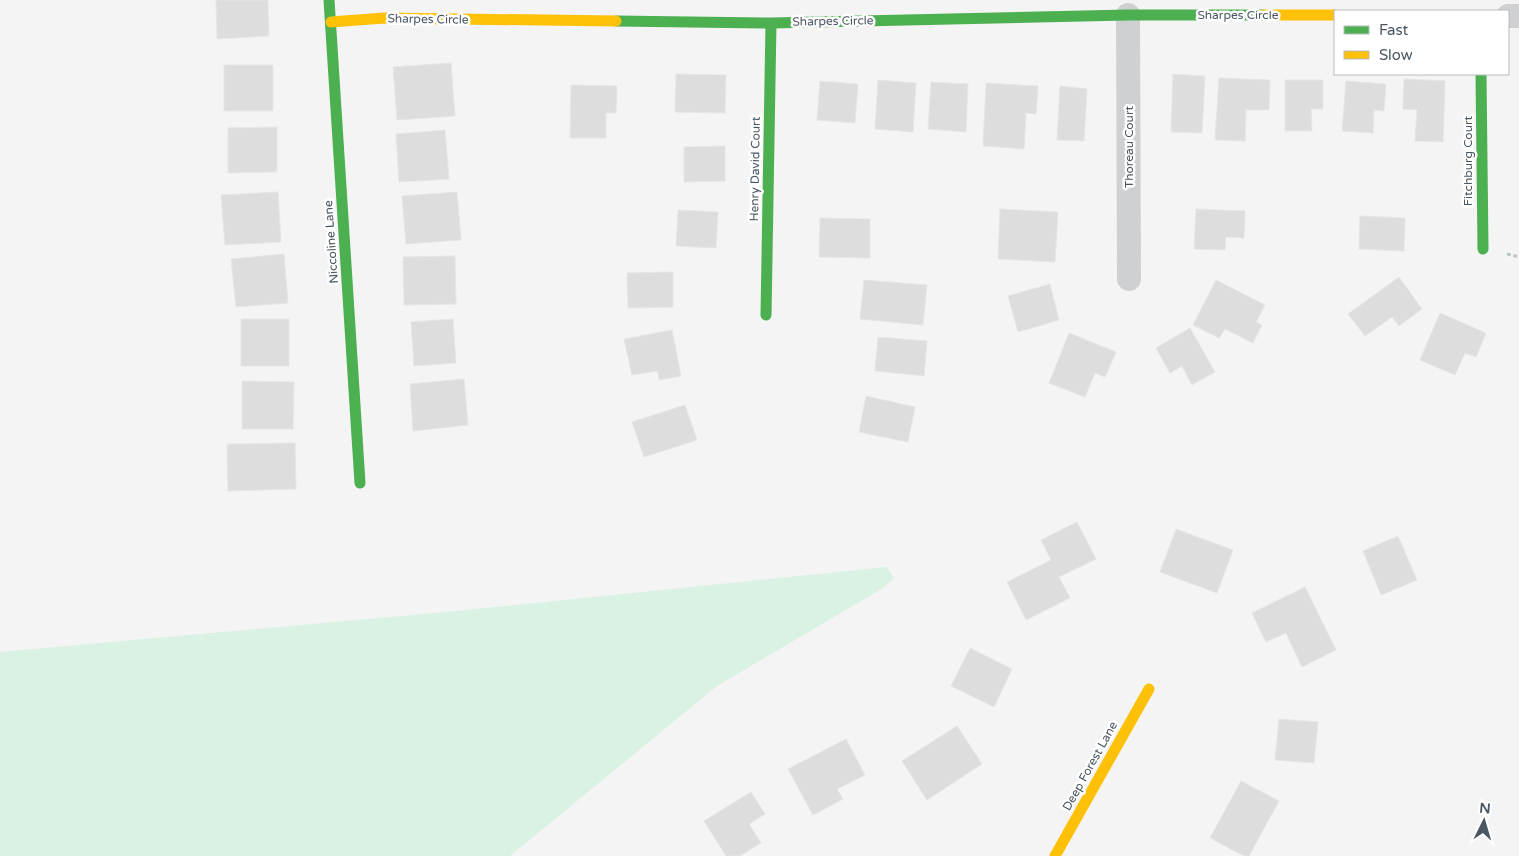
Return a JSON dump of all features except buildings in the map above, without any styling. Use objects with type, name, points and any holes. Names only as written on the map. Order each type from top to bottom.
[{"type":"street","name":"Niccoline Lane","points":[[330,0],[360,483]]},
{"type":"street","name":"Sharpes Circle","points":[[331,22],[384,18],[771,23],[971,9],[1128,15],[1334,15]]},
{"type":"street","name":"Thoreau Court","points":[[1128,15],[1129,279]]},
{"type":"street","name":"Henry David Court","points":[[766,315],[771,23]]},
{"type":"street","name":"Fitchburg Court","points":[[1482,75],[1483,248]]},
{"type":"street","name":"Deep Forest Lane","points":[[1055,856],[1149,689]]},
{"type":"green space","points":[[887,567],[894,578],[883,588],[717,686],[510,856],[0,856],[0,652],[457,611]]},
{"type":"traffic: fast","points":[[329,0],[360,483]]},
{"type":"traffic: fast","points":[[616,21],[771,23],[1128,15],[1263,15]]},
{"type":"traffic: fast","points":[[766,315],[771,23]]},
{"type":"traffic: fast","points":[[1481,75],[1483,249]]},
{"type":"traffic: slow","points":[[1263,15],[1334,15]]},
{"type":"traffic: slow","points":[[331,22],[384,18],[616,21]]},
{"type":"traffic: slow","points":[[1055,856],[1149,689]]}]
